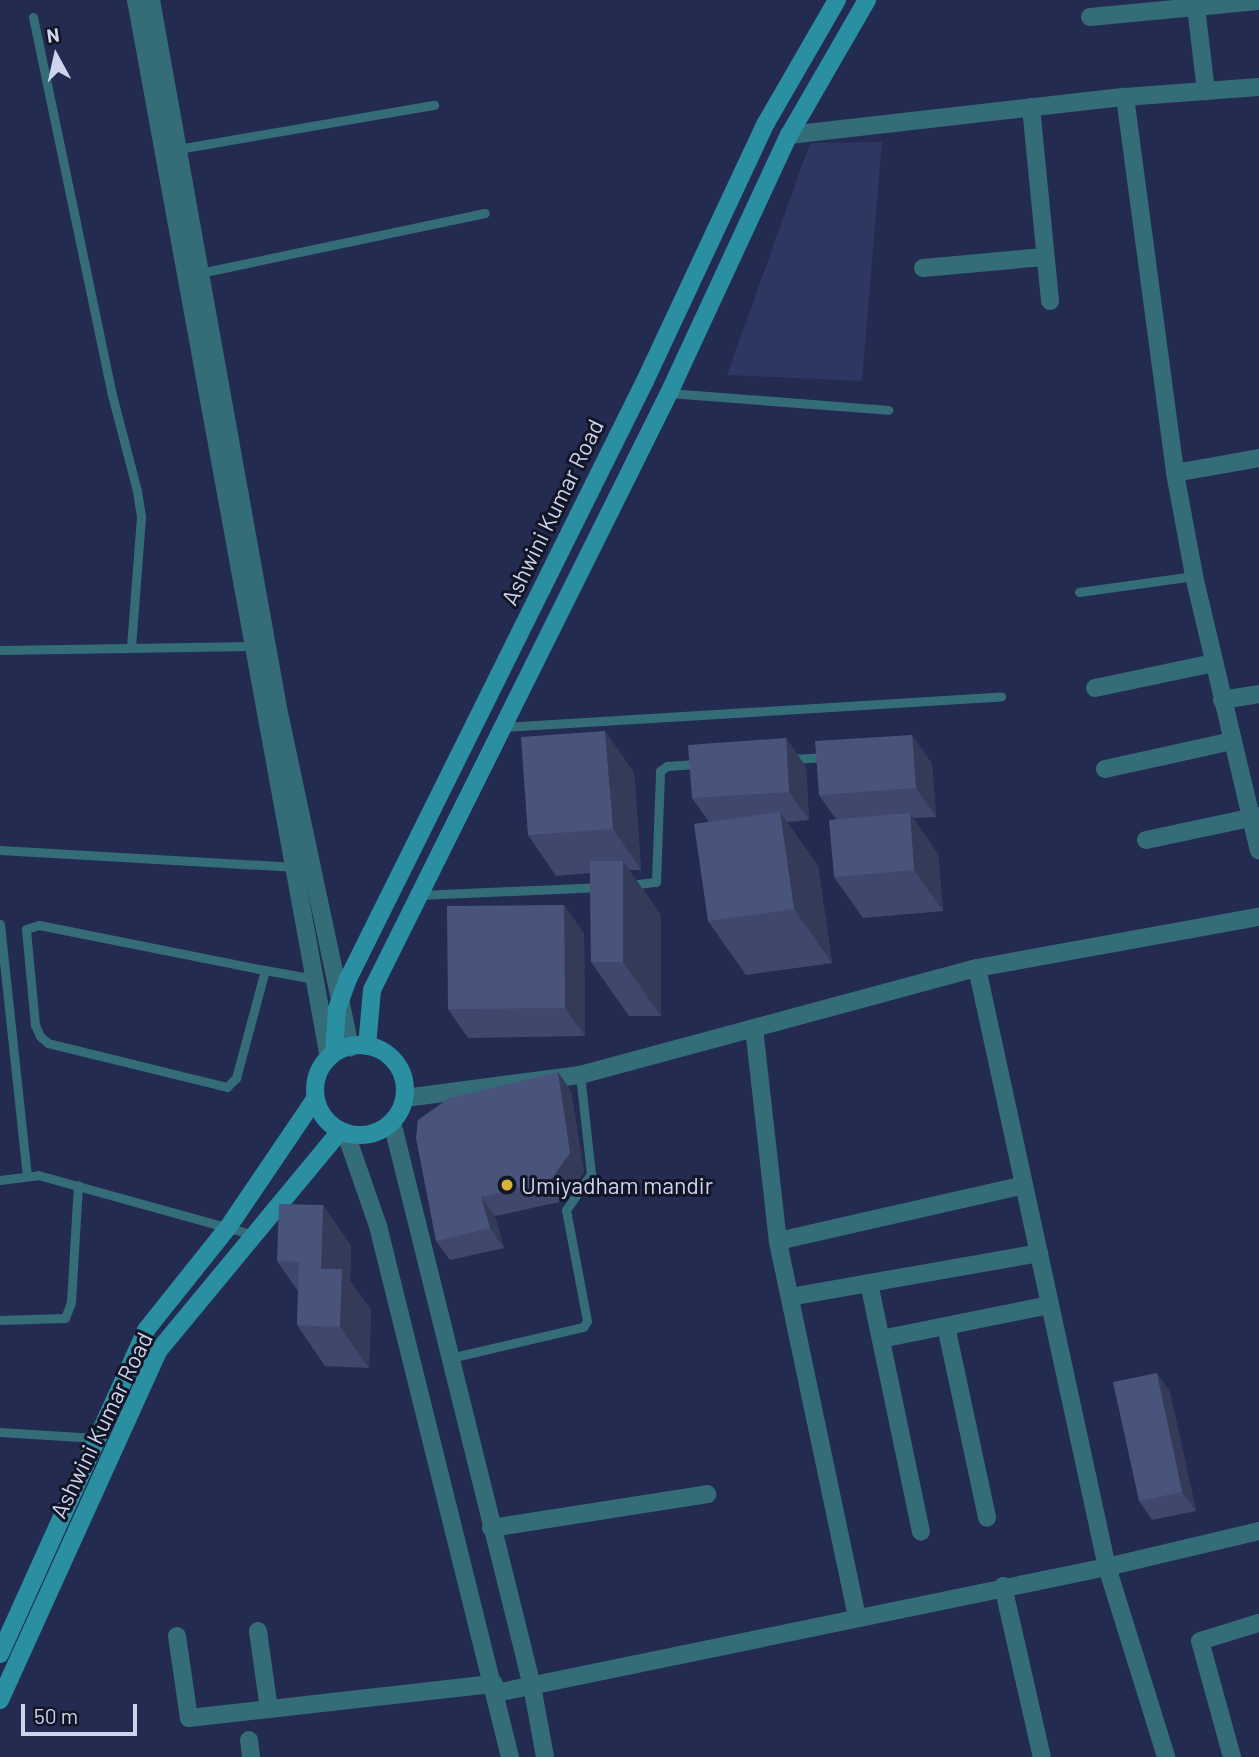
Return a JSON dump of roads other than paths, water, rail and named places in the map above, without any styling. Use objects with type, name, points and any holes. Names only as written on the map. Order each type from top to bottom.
[{"type":"main road","name":"Ashwini Kumar Road","points":[[345,1051],[339,1004],[645,381],[766,123],[837,0]]},
{"type":"main road","points":[[345,1051],[381,1050],[401,1070],[405,1098],[392,1122],[371,1134],[343,1132],[326,1120],[315,1098],[318,1073],[345,1051],[372,990],[669,393],[789,135],[867,0]]},
{"type":"main road","name":"Ashwini Kumar Road","points":[[0,1654],[146,1330],[229,1226],[315,1098]]},
{"type":"main road","name":"Ashwini Kumar Road","points":[[0,1700],[159,1350],[343,1132]]},
{"type":"street","points":[[136,0],[259,645],[339,1004]]},
{"type":"street","points":[[151,0],[200,273],[293,867],[314,979],[345,1051]]},
{"type":"street","points":[[1090,17],[1170,5],[1196,8],[1253,1]]},
{"type":"street","points":[[1196,8],[1206,91]]},
{"type":"street","points":[[789,135],[1125,97],[1259,87]]},
{"type":"street","points":[[1125,97],[1175,472],[1194,576],[1232,741],[1255,817],[1259,850]]},
{"type":"street","points":[[1031,107],[1050,301]]},
{"type":"street","points":[[923,268],[1044,257]]},
{"type":"street","points":[[1175,472],[1259,458]]},
{"type":"street","points":[[1095,688],[1214,663]]},
{"type":"street","points":[[1223,700],[1259,694]]},
{"type":"street","points":[[1105,769],[1232,741]]},
{"type":"street","points":[[1146,840],[1255,817]]},
{"type":"street","points":[[405,1098],[580,1075],[977,968],[1259,917]]},
{"type":"street","points":[[977,968],[1107,1567],[1167,1757]]},
{"type":"street","points":[[754,1028],[778,1241],[857,1617]]},
{"type":"street","points":[[392,1122],[448,1359],[532,1686],[545,1757]]},
{"type":"street","points":[[343,1132],[378,1226],[510,1757]]},
{"type":"street","points":[[778,1241],[1024,1185]]},
{"type":"street","points":[[790,1297],[1039,1253]]},
{"type":"street","points":[[869,1283],[921,1532]]},
{"type":"street","points":[[881,1339],[1050,1305]]},
{"type":"street","points":[[946,1326],[987,1518]]},
{"type":"street","points":[[491,1528],[707,1494]]},
{"type":"street","points":[[177,1636],[189,1718],[532,1686],[1003,1586],[1107,1567],[1259,1531]]},
{"type":"street","points":[[1003,1586],[1042,1757]]},
{"type":"street","points":[[1232,1757],[1200,1641],[1259,1622]]},
{"type":"street","points":[[258,1631],[269,1709]]},
{"type":"lane","points":[[33,17],[111,391],[137,491],[141,517],[131,648]]},
{"type":"lane","points":[[178,149],[434,105]]},
{"type":"lane","points":[[200,273],[485,213]]},
{"type":"lane","points":[[669,393],[888,410]]},
{"type":"lane","points":[[1079,592],[1194,576]]},
{"type":"lane","points":[[0,650],[259,645]]},
{"type":"lane","points":[[502,727],[1001,697]]},
{"type":"lane","points":[[776,760],[844,756]]},
{"type":"lane","points":[[622,886],[656,882],[660,771],[667,766],[708,764]]},
{"type":"lane","points":[[0,850],[293,867]]},
{"type":"lane","points":[[419,895],[608,886]]},
{"type":"lane","points":[[0,925],[3,979],[27,1175]]},
{"type":"lane","points":[[265,970],[236,1078],[227,1087],[219,1086],[47,1043],[35,1026],[26,929],[38,925],[314,979]]},
{"type":"lane","points":[[448,1359],[583,1326],[586,1321],[566,1210],[591,1174],[580,1075]]},
{"type":"lane","points":[[0,1180],[27,1175],[78,1185],[254,1235]]},
{"type":"lane","points":[[0,1320],[65,1318],[71,1302],[78,1185]]},
{"type":"lane","points":[[0,1432],[96,1438]]},
{"type":"place","name":"Umiyadham mandir","points":[[507,1185]]}]
